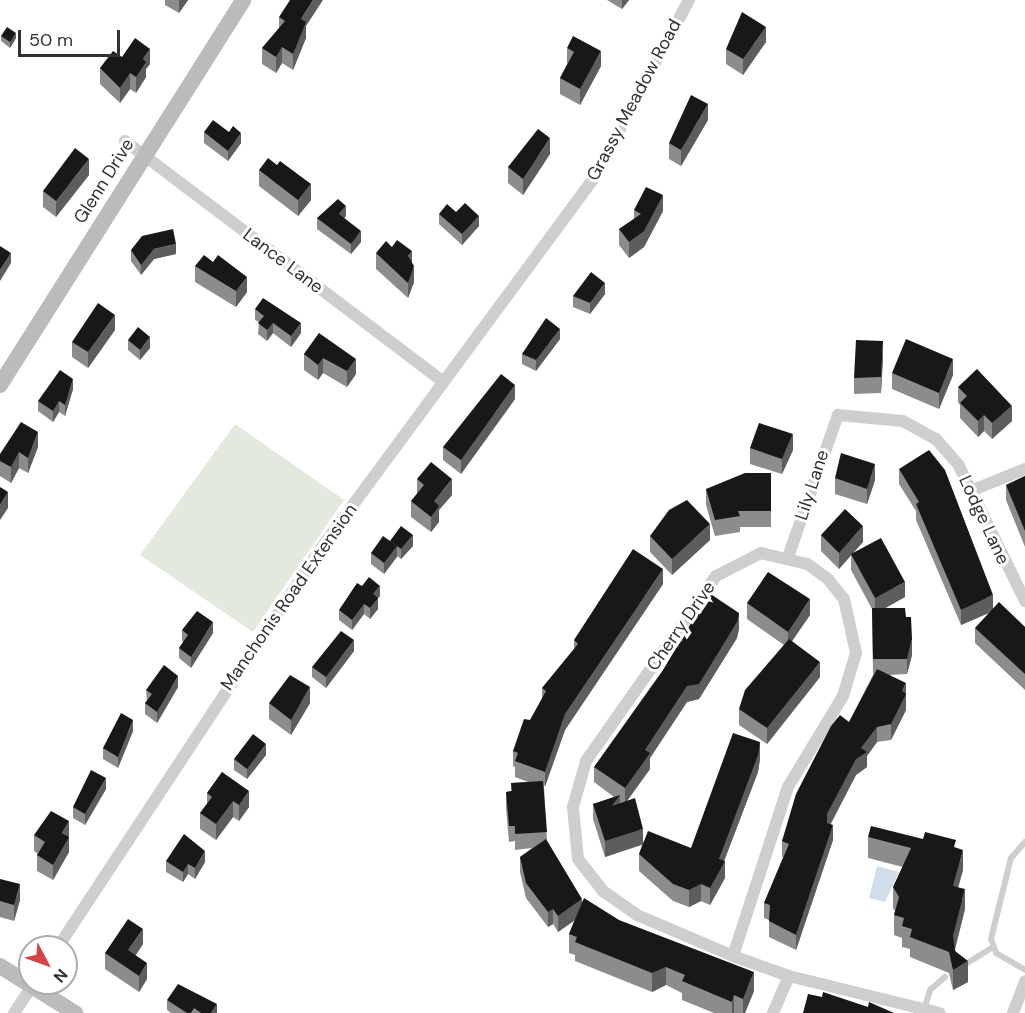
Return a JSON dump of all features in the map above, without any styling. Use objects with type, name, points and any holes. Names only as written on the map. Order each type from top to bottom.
[{"type":"street","name":"Glenn Drive","points":[[0,385],[143,155],[243,0]]},
{"type":"street","name":"Grassy Meadow Road","points":[[535,257],[613,148],[689,0]]},
{"type":"street","name":"Lance Lane","points":[[125,141],[441,380]]},
{"type":"street","name":"Manchonis Road Extension","points":[[66,935],[179,757],[441,380],[535,257]]},
{"type":"street","name":"Lodge Lane","points":[[838,415],[903,421],[936,439],[973,490],[1025,600]]},
{"type":"street","name":"Lily Lane","points":[[788,557],[838,415]]},
{"type":"street","points":[[973,490],[1025,468]]},
{"type":"street","name":"Cherry Drive","points":[[733,956],[788,787],[804,753],[832,718],[854,671],[853,630],[844,599],[828,579],[788,557],[761,553],[716,576],[586,761],[573,807],[578,859],[603,891],[637,915],[733,956],[789,976],[940,1013]]},
{"type":"street","points":[[0,966],[18,976]]},
{"type":"street","points":[[773,1013],[789,976]]},
{"type":"street","points":[[1013,1013],[1025,981]]},
{"type":"street","points":[[14,1013],[26,995]]},
{"type":"street","points":[[49,995],[75,1013]]},
{"type":"lane","points":[[959,968],[991,948],[1011,858],[1025,842]]},
{"type":"lane","points":[[991,948],[1025,970]]},
{"type":"lane","points":[[924,1009],[930,990],[945,977]]},
{"type":"shaded area","points":[[235,424],[344,500],[253,632],[140,555]]},
{"type":"water","points":[[877,866],[899,872],[885,902],[869,898]]},
{"type":"building","points":[[290,0],[313,0],[301,19],[306,22],[293,54],[282,47],[276,57],[262,48],[285,21],[279,17]]},
{"type":"building","points":[[742,12],[766,27],[743,59],[726,49]]},
{"type":"building","points":[[7,27],[16,33],[10,42],[1,36]]},
{"type":"building","points":[[573,36],[601,51],[580,89],[560,78],[574,52],[567,48]]},
{"type":"building","points":[[135,38],[150,49],[143,59],[146,62],[136,77],[130,73],[120,88],[100,68],[113,51],[122,57]]},
{"type":"building","points":[[691,95],[708,104],[681,150],[669,143]]},
{"type":"building","points":[[213,120],[229,132],[233,126],[241,133],[228,151],[204,132]]},
{"type":"building","points":[[538,129],[550,138],[523,179],[508,167]]},
{"type":"building","points":[[75,148],[89,159],[56,201],[43,191]]},
{"type":"building","points":[[268,158],[277,165],[280,161],[311,184],[298,200],[259,170]]},
{"type":"building","points":[[646,187],[663,195],[644,231],[629,242],[619,229],[641,214],[634,210]]},
{"type":"building","points":[[338,199],[346,206],[339,214],[361,231],[351,244],[317,218]]},
{"type":"building","points":[[465,203],[479,216],[462,234],[439,214],[447,204],[456,212]]},
{"type":"building","points":[[173,229],[176,244],[154,249],[141,265],[131,250],[142,236]]},
{"type":"building","points":[[397,240],[412,251],[408,256],[414,266],[408,283],[376,253],[386,241],[392,247]]},
{"type":"building","points":[[0,246],[11,253],[0,270]]},
{"type":"building","points":[[204,255],[213,262],[218,255],[247,277],[236,291],[195,266]]},
{"type":"building","points":[[591,272],[605,283],[590,303],[573,296]]},
{"type":"building","points":[[263,298],[301,323],[291,336],[273,323],[267,330],[258,323],[264,316],[255,309]]},
{"type":"building","points":[[98,303],[115,315],[88,352],[72,342]]},
{"type":"building","points":[[546,318],[560,329],[536,360],[522,354]]},
{"type":"building","points":[[138,327],[150,337],[140,350],[128,340]]},
{"type":"building","points":[[319,333],[356,359],[347,371],[323,358],[318,365],[304,354]]},
{"type":"building","points":[[906,339],[953,359],[939,393],[892,373]]},
{"type":"building","points":[[856,340],[883,341],[881,377],[854,378]]},
{"type":"building","points":[[977,369],[1012,406],[992,423],[984,415],[978,421],[960,403],[967,396],[958,387]]},
{"type":"building","points":[[60,370],[73,379],[65,405],[59,401],[53,411],[38,401]]},
{"type":"building","points":[[501,374],[515,385],[461,460],[443,447]]},
{"type":"building","points":[[21,422],[38,432],[28,458],[19,452],[11,467],[0,461],[0,454]]},
{"type":"building","points":[[759,423],[793,434],[782,459],[750,448]]},
{"type":"building","points":[[929,450],[945,470],[993,595],[961,610],[916,504],[919,502],[899,469]]},
{"type":"building","points":[[841,453],[875,464],[867,489],[835,478]]},
{"type":"building","points":[[431,462],[452,479],[434,501],[439,506],[431,517],[411,501],[424,485],[417,479]]},
{"type":"building","points":[[745,473],[771,473],[771,511],[738,511],[740,516],[715,520],[706,489]]},
{"type":"building","points":[[1025,476],[1025,531],[1006,485]]},
{"type":"building","points":[[0,487],[8,492],[0,505]]},
{"type":"building","points":[[687,500],[710,524],[672,559],[650,536],[669,510]]},
{"type":"building","points":[[845,509],[863,526],[839,553],[821,535]]},
{"type":"building","points":[[401,526],[413,535],[401,549],[390,541]]},
{"type":"building","points":[[383,536],[397,546],[384,563],[371,553]]},
{"type":"building","points":[[881,538],[905,582],[875,598],[851,554]]},
{"type":"building","points":[[633,549],[663,569],[565,714],[545,772],[515,761],[518,753],[513,751],[524,719],[530,720],[546,691],[542,688],[578,644],[574,640]]},
{"type":"building","points":[[768,572],[810,599],[788,632],[747,603]]},
{"type":"building","points":[[369,577],[380,586],[373,594],[378,598],[370,608],[364,604],[352,620],[339,610],[357,583],[362,586]]},
{"type":"building","points":[[709,593],[739,613],[737,622],[699,684],[687,686],[645,750],[650,753],[625,788],[594,767],[663,670]]},
{"type":"building","points":[[999,602],[1025,627],[1025,674],[975,628]]},
{"type":"building","points":[[872,608],[905,608],[906,617],[911,617],[912,639],[907,659],[873,659]]},
{"type":"building","points":[[197,611],[213,622],[191,657],[179,648],[188,635],[182,630]]},
{"type":"building","points":[[341,631],[354,640],[326,677],[312,667]]},
{"type":"building","points":[[789,639],[820,662],[767,728],[739,709],[745,690]]},
{"type":"building","points":[[164,665],[178,676],[157,712],[145,703],[152,694],[146,690]]},
{"type":"building","points":[[877,669],[906,683],[902,691],[906,694],[891,724],[877,727],[861,748],[867,752],[856,759],[827,814],[827,823],[833,825],[796,935],[769,921],[770,905],[764,903],[789,844],[782,841],[796,794],[831,726],[840,715],[849,722]]},
{"type":"building","points":[[290,675],[310,687],[291,720],[269,703]]},
{"type":"building","points":[[121,713],[133,720],[118,757],[103,748]]},
{"type":"building","points":[[733,733],[760,742],[758,755],[719,859],[725,861],[710,888],[701,884],[689,890],[673,884],[639,854],[648,831],[691,848]]},
{"type":"building","points":[[253,734],[266,744],[247,769],[234,759]]},
{"type":"building","points":[[91,770],[106,778],[85,814],[73,807]]},
{"type":"building","points":[[222,772],[249,791],[239,805],[233,801],[216,824],[200,813],[212,797],[207,793]]},
{"type":"building","points":[[543,781],[547,832],[515,834],[515,826],[509,826],[506,792],[512,791],[511,783]]},
{"type":"building","points":[[620,795],[612,806],[635,798],[643,829],[605,841],[593,804]]},
{"type":"building","points":[[51,811],[69,821],[62,833],[69,837],[53,865],[37,855],[45,842],[34,835]]},
{"type":"building","points":[[871,826],[923,839],[925,832],[956,840],[954,847],[963,850],[953,886],[965,889],[953,936],[955,951],[968,961],[953,970],[949,952],[910,937],[912,929],[902,926],[904,918],[894,915],[899,897],[893,887],[911,848],[868,837]]},
{"type":"building","points":[[184,834],[205,851],[195,868],[188,864],[183,872],[166,861]]},
{"type":"building","points":[[546,839],[582,899],[558,916],[553,909],[548,912],[526,883],[520,857]]},
{"type":"building","points":[[0,879],[20,884],[14,905],[0,901]]},
{"type":"building","points":[[584,898],[619,920],[754,972],[743,999],[734,995],[732,1002],[682,981],[685,975],[666,967],[652,973],[575,942],[577,937],[569,934]]},
{"type":"building","points":[[128,919],[143,929],[128,950],[147,963],[139,976],[105,953]]},
{"type":"building","points":[[178,984],[217,1004],[211,1013],[201,1013],[194,1008],[191,1013],[187,1013],[167,1000]]},
{"type":"building","points":[[823,992],[868,1007],[869,1002],[894,1013],[803,1013],[808,994],[822,997]]}]
